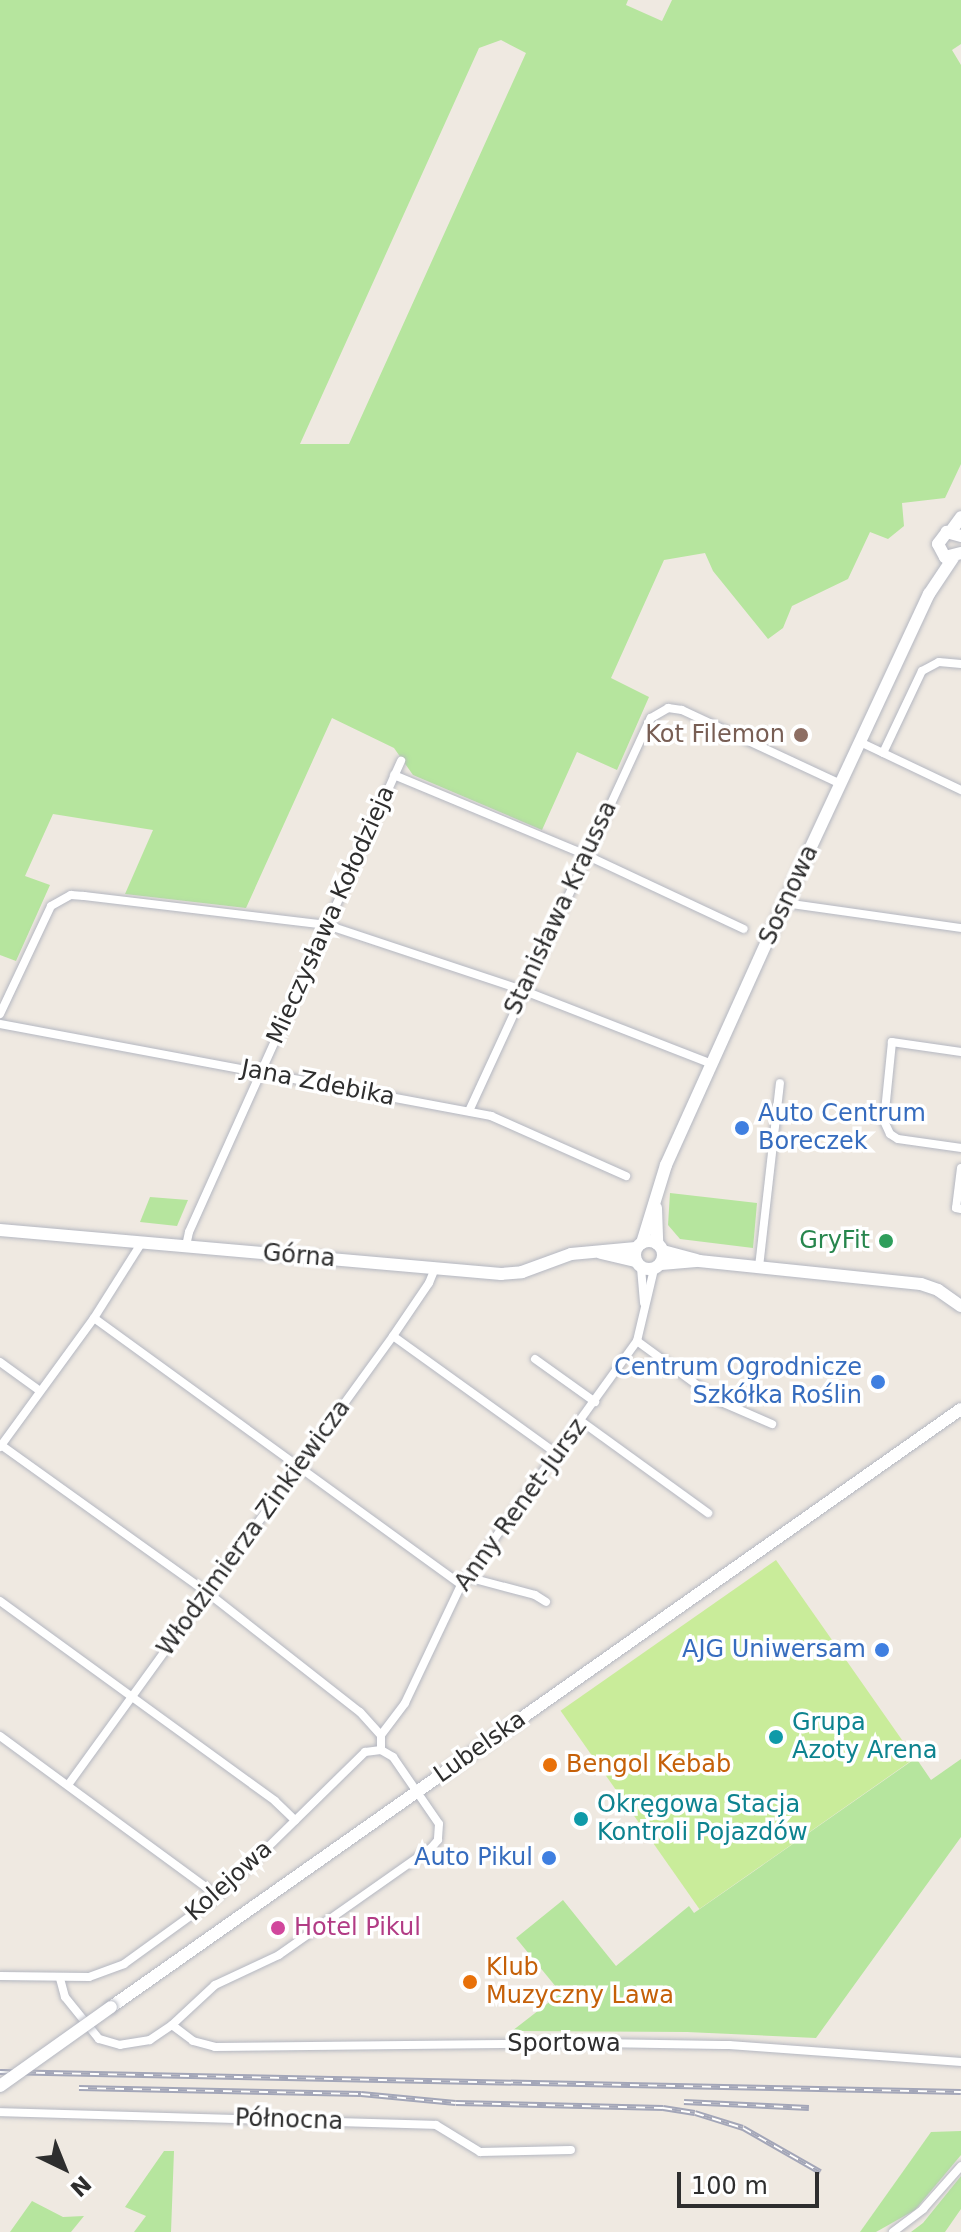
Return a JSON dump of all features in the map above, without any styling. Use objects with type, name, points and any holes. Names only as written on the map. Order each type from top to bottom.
[{"type":"street","points":[[956,534],[961,517]]},
{"type":"street","name":"Sosnowa","points":[[649,1256],[655,1197],[666,1165],[929,594],[941,537],[956,534]]},
{"type":"street","points":[[940,551],[958,556]]},
{"type":"street","name":"Sosnowa","points":[[929,594],[958,556]]},
{"type":"street","points":[[883,753],[922,671],[939,662],[961,664]]},
{"type":"street","name":"Stanisława Kraussa","points":[[469,1111],[645,725],[661,710],[682,710],[841,784]]},
{"type":"street","points":[[860,742],[961,790]]},
{"type":"street","name":"Mieczysława Kołodzieja","points":[[186,1246],[401,761]]},
{"type":"street","points":[[394,775],[586,855],[744,929]]},
{"type":"street","points":[[0,1014],[44,916],[59,899],[71,895],[327,925],[522,990],[712,1064]]},
{"type":"street","points":[[785,903],[810,910],[961,928]]},
{"type":"street","name":"Jana Zdebika","points":[[0,1024],[491,1116],[626,1176]]},
{"type":"street","points":[[961,1052],[892,1042],[884,1116],[887,1132],[903,1140],[961,1148]]},
{"type":"street","points":[[759,1267],[780,1083]]},
{"type":"street","points":[[961,1168],[956,1208],[961,1209]]},
{"type":"street","name":"Górna","points":[[0,1230],[435,1268],[522,1272],[571,1254],[594,1251],[921,1284],[938,1290],[961,1306]]},
{"type":"street","points":[[60,1978],[70,2005],[89,2031],[110,2044],[141,2043],[172,2025],[215,1985],[279,1955],[435,1845],[439,1824],[393,1757],[381,1750],[381,1735],[360,1712],[208,1593],[1,1446],[94,1318],[142,1242]]},
{"type":"street","name":"Anny Renet-Jursz","points":[[381,1735],[405,1703],[464,1581],[637,1341],[649,1256]]},
{"type":"street","name":"Włodzimierza Zinkiewicza","points":[[68,1785],[393,1336],[429,1283],[435,1268]]},
{"type":"street","points":[[94,1318],[464,1581],[535,1595],[546,1602]]},
{"type":"street","points":[[393,1336],[557,1454]]},
{"type":"street","points":[[637,1341],[719,1401],[772,1424]]},
{"type":"street","points":[[535,1359],[595,1402]]},
{"type":"street","points":[[0,1362],[40,1391]]},
{"type":"street","name":"Lubelska","points":[[0,2086],[961,1409]]},
{"type":"street","points":[[581,1421],[708,1513]]},
{"type":"street","points":[[0,1601],[275,1801],[295,1820]]},
{"type":"street","points":[[0,1736],[218,1896]]},
{"type":"street","name":"Kolejowa","points":[[0,1976],[60,1978],[101,1975],[124,1964],[218,1896],[365,1752],[381,1750]]},
{"type":"street","name":"Sportowa","points":[[172,2025],[193,2041],[215,2047],[610,2043],[729,2045],[961,2062]]},
{"type":"street","name":"Północna","points":[[0,2112],[436,2125],[480,2152],[571,2150]]},
{"type":"street","points":[[893,2232],[923,2209],[961,2166]]},
{"type":"green space","points":[[0,0],[628,0],[626,5],[662,21],[672,0],[961,0],[961,44],[952,50],[961,65],[961,464],[945,498],[902,503],[904,526],[888,539],[870,532],[848,579],[792,606],[783,628],[768,639],[713,571],[705,553],[664,560],[611,678],[649,697],[617,770],[577,752],[542,830],[413,775],[394,748],[332,718],[246,908],[125,894],[153,830],[53,814],[25,876],[50,885],[16,961],[0,955]],"holes":[[[501,40],[526,53],[349,444],[300,444],[479,48]]]},
{"type":"green space","points":[[670,1193],[757,1203],[753,1248],[680,1239],[668,1225]]},
{"type":"green space","points":[[150,1197],[188,1200],[177,1226],[140,1222]]},
{"type":"green space","points":[[776,1560],[915,1758],[699,1909],[561,1711]]},
{"type":"green space","points":[[916,1758],[931,1780],[961,1759],[961,1837],[816,2038],[687,2032],[512,2031],[561,1993],[516,1938],[563,1900],[616,1966],[689,1906],[694,1913]]},
{"type":"green space","points":[[961,2131],[961,2155],[915,2210],[876,2232],[860,2232],[931,2132]]},
{"type":"green space","points":[[164,2151],[174,2151],[171,2232],[134,2232],[146,2216],[125,2207]]},
{"type":"green space","points":[[961,2176],[961,2209],[945,2232],[911,2232],[923,2223]]},
{"type":"green space","points":[[32,2201],[63,2217],[84,2216],[71,2232],[10,2232]]},
{"type":"railway","points":[[0,2072],[961,2092]]},
{"type":"railway","points":[[79,2088],[361,2094],[456,2103],[663,2108],[695,2113],[743,2128],[820,2172]]},
{"type":"railway","points":[[684,2102],[809,2108]]},
{"type":"place","name":"Kot Filemon","points":[[801,735]]},
{"type":"place","name":"Auto Centrum Boreczek","points":[[742,1128]]},
{"type":"place","name":"GryFit","points":[[886,1241]]},
{"type":"place","name":"Centrum Ogrodnicze Szkółka Roślin","points":[[878,1382]]},
{"type":"place","name":"AJG Uniwersam","points":[[882,1650]]},
{"type":"place","name":"Grupa Azoty Arena","points":[[776,1737]]},
{"type":"place","name":"Bengol Kebab","points":[[550,1765]]},
{"type":"place","name":"Okręgowa Stacja Kontroli Pojazdów","points":[[581,1819]]},
{"type":"place","name":"Auto Pikul","points":[[549,1858]]},
{"type":"place","name":"Hotel Pikul","points":[[278,1928]]},
{"type":"place","name":"Klub Muzyczny Lawa","points":[[470,1982]]}]
